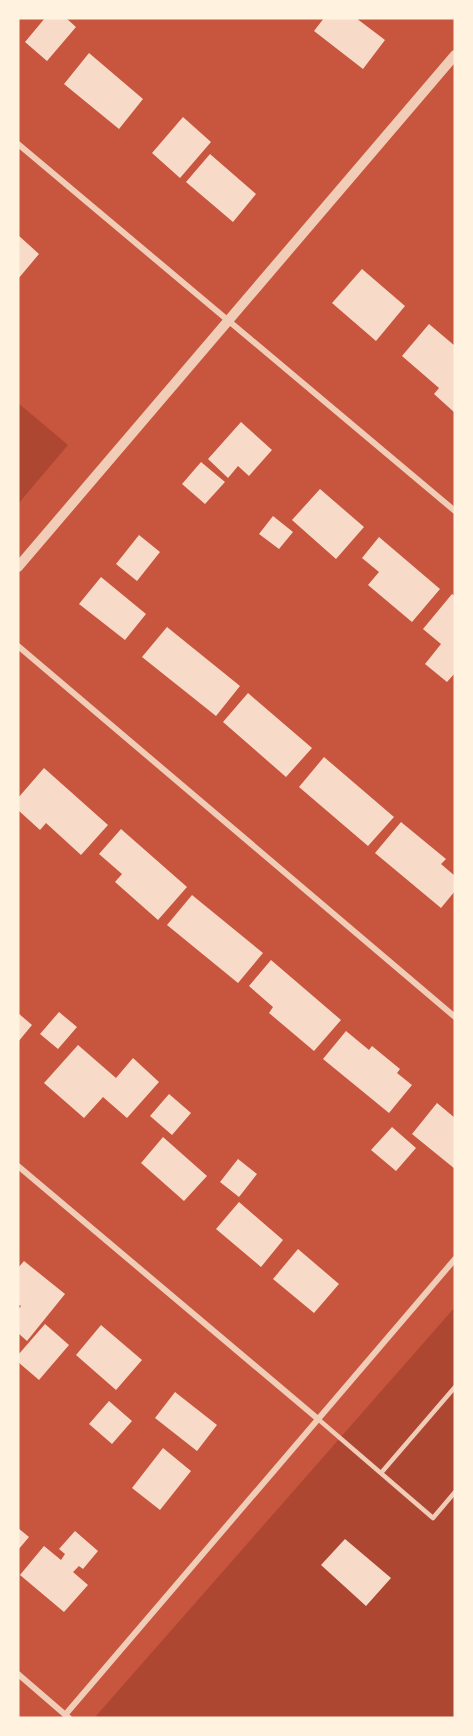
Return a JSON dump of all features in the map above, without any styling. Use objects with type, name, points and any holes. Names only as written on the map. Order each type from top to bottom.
[{"type":"street","points":[[18,567],[455,55]]},
{"type":"street","points":[[18,144],[455,511]]},
{"type":"street","points":[[18,646],[455,1017]]},
{"type":"street","points":[[18,1166],[318,1419]]},
{"type":"street","points":[[18,1674],[67,1716],[455,1259]]},
{"type":"lane","points":[[381,1473],[455,1387]]},
{"type":"lane","points":[[318,1419],[433,1518],[455,1492]]},
{"type":"shaded area","points":[[18,403],[68,445],[18,504]]},
{"type":"shaded area","points":[[455,1307],[455,1718],[98,1718],[96,1716]]},
{"type":"building","points":[[45,18],[66,18],[76,27],[47,61],[25,42]]},
{"type":"building","points":[[324,18],[356,18],[385,40],[363,69],[314,31]]},
{"type":"building","points":[[89,53],[143,99],[119,129],[64,84]]},
{"type":"building","points":[[183,117],[211,142],[180,178],[152,153]]},
{"type":"building","points":[[210,154],[256,194],[233,222],[186,182]]},
{"type":"building","points":[[18,235],[39,254],[18,279]]},
{"type":"building","points":[[362,269],[405,306],[376,341],[332,303]]},
{"type":"building","points":[[429,324],[455,346],[455,413],[434,394],[439,388],[402,356]]},
{"type":"building","points":[[241,422],[272,450],[249,476],[238,466],[228,478],[208,459]]},
{"type":"building","points":[[201,462],[225,482],[205,504],[182,484]]},
{"type":"building","points":[[320,489],[364,527],[336,559],[292,520]]},
{"type":"building","points":[[273,516],[293,532],[279,549],[259,534]]},
{"type":"building","points":[[139,535],[160,552],[137,581],[116,564]]},
{"type":"building","points":[[379,537],[440,589],[412,622],[368,585],[379,572],[362,558]]},
{"type":"building","points":[[101,577],[146,614],[125,640],[79,604]]},
{"type":"building","points":[[452,594],[455,596],[455,673],[447,682],[425,664],[441,644],[423,629]]},
{"type":"building","points":[[167,627],[240,686],[216,716],[142,657]]},
{"type":"building","points":[[248,693],[312,748],[286,777],[223,722]]},
{"type":"building","points":[[324,757],[394,817],[368,846],[299,787]]},
{"type":"building","points":[[44,768],[108,825],[81,855],[46,823],[40,830],[18,810],[18,798]]},
{"type":"building","points":[[401,822],[446,859],[441,864],[455,876],[455,891],[441,908],[375,853]]},
{"type":"building","points":[[121,829],[187,887],[158,920],[115,882],[122,874],[99,854]]},
{"type":"building","points":[[192,895],[263,953],[238,983],[167,925]]},
{"type":"building","points":[[271,960],[341,1020],[314,1051],[269,1013],[273,1007],[249,986]]},
{"type":"building","points":[[59,1012],[77,1027],[58,1049],[40,1034]]},
{"type":"building","points":[[18,1013],[32,1025],[18,1042]]},
{"type":"building","points":[[346,1031],[369,1050],[372,1046],[400,1069],[397,1073],[412,1085],[389,1113],[323,1059]]},
{"type":"building","points":[[78,1045],[116,1078],[133,1058],[159,1082],[127,1118],[103,1097],[84,1118],[44,1083]]},
{"type":"building","points":[[169,1094],[191,1113],[172,1135],[150,1116]]},
{"type":"building","points":[[437,1103],[455,1118],[455,1169],[412,1134]]},
{"type":"building","points":[[392,1127],[416,1148],[396,1171],[371,1150]]},
{"type":"building","points":[[163,1137],[207,1176],[184,1201],[141,1163]]},
{"type":"building","points":[[238,1159],[257,1174],[239,1197],[220,1182]]},
{"type":"building","points":[[239,1202],[283,1240],[261,1267],[216,1229]]},
{"type":"building","points":[[298,1249],[339,1284],[314,1313],[273,1279]]},
{"type":"building","points":[[24,1261],[65,1294],[27,1341],[18,1333],[18,1310],[21,1306],[18,1304],[18,1268]]},
{"type":"building","points":[[45,1324],[69,1345],[39,1380],[18,1362],[18,1355]]},
{"type":"building","points":[[101,1325],[142,1360],[116,1390],[76,1355]]},
{"type":"building","points":[[175,1392],[217,1425],[197,1451],[155,1418]]},
{"type":"building","points":[[109,1401],[132,1421],[112,1444],[89,1424]]},
{"type":"building","points":[[163,1448],[191,1471],[160,1510],[132,1488]]},
{"type":"building","points":[[18,1528],[29,1537],[18,1550]]},
{"type":"building","points":[[75,1531],[98,1551],[83,1569],[79,1566],[73,1572],[88,1585],[64,1612],[20,1575],[44,1546],[61,1560],[65,1554],[59,1549]]},
{"type":"building","points":[[345,1539],[391,1578],[366,1606],[321,1565]]}]
